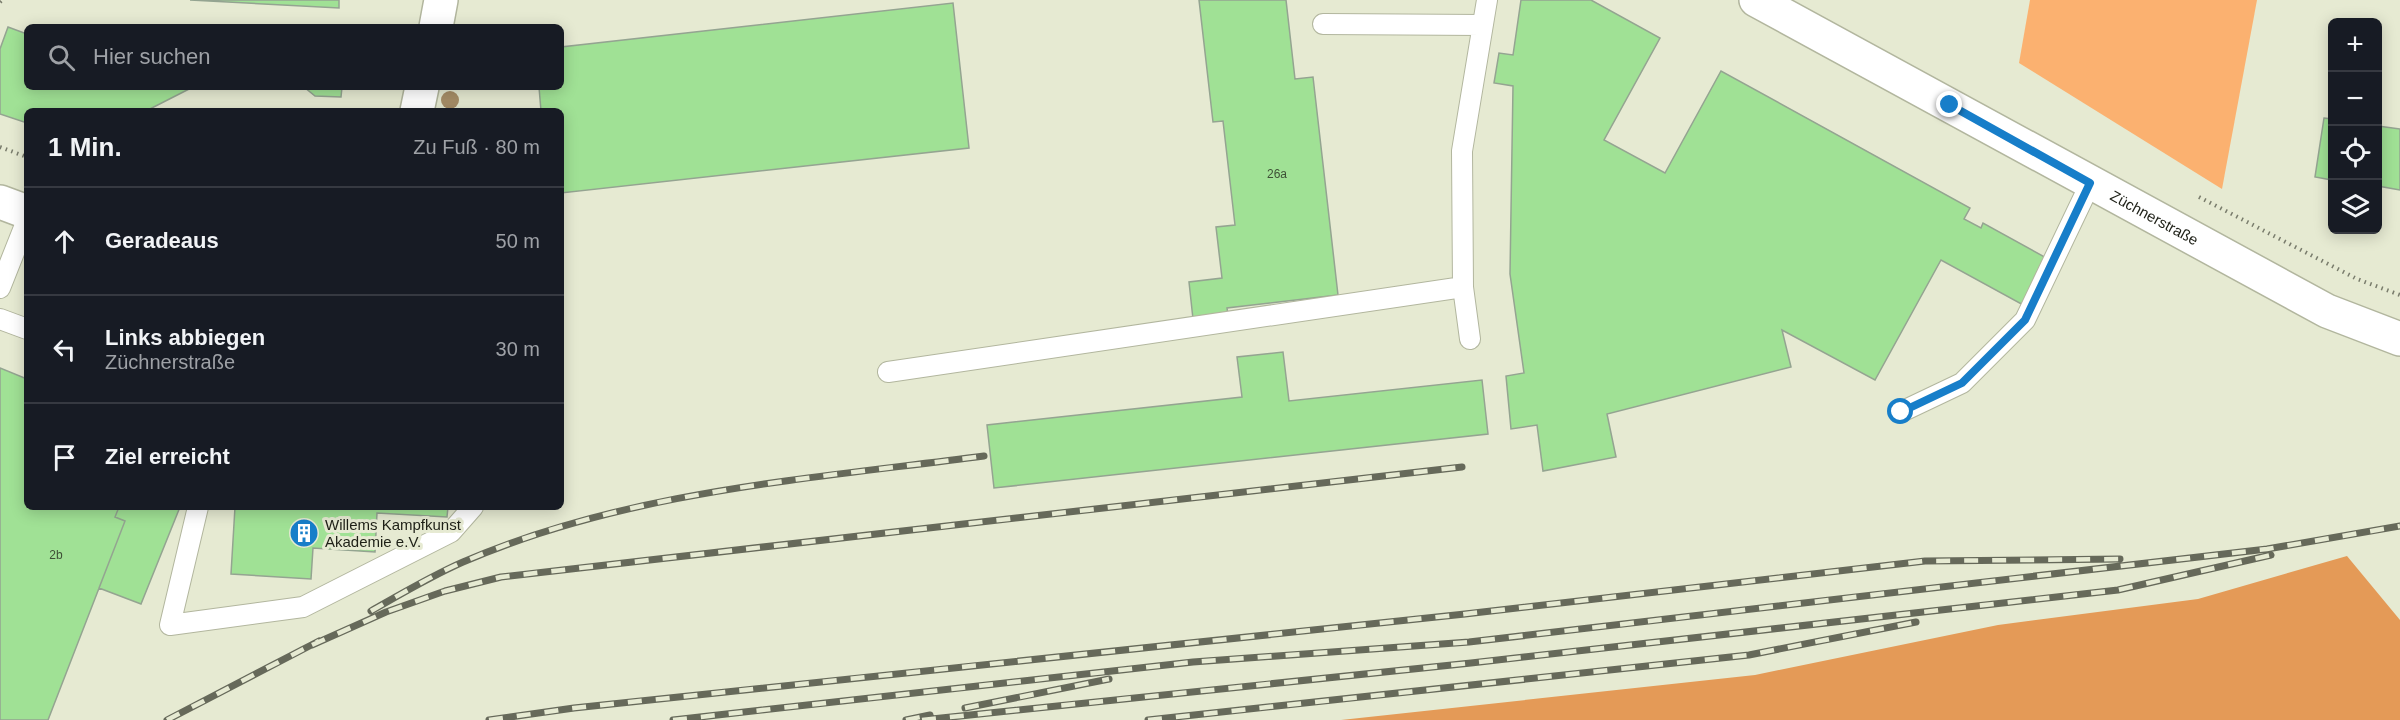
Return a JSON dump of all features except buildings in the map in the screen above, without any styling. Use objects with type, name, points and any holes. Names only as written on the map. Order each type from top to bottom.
[{"type":"street","points":[[437,24],[441,0]]},
{"type":"street","name":"Züchnerstraße","points":[[1756,0],[2327,311],[2400,339]]},
{"type":"street","points":[[418,108],[421,90]]},
{"type":"street","points":[[0,202],[24,211]]},
{"type":"lane","points":[[1470,339],[1463,287],[1462,151],[1487,0]]},
{"type":"lane","points":[[1323,24],[1482,25]]},
{"type":"lane","points":[[1901,412],[1962,383],[2025,320],[2090,183]]},
{"type":"lane","points":[[0,288],[24,228]]},
{"type":"lane","points":[[888,372],[1463,287]]},
{"type":"lane","points":[[0,319],[24,328]]},
{"type":"lane","points":[[197,510],[170,625],[303,607],[451,532],[470,510]]},
{"type":"path","points":[[0,147],[24,156]]},
{"type":"path","points":[[2194,194],[2357,279],[2400,295]]},
{"type":"shaded area","points":[[2030,0],[2257,0],[2222,189],[2019,63]]},
{"type":"shaded area","points":[[2347,556],[2400,620],[2400,720],[1341,720],[1755,675],[1998,625],[2198,599]]},
{"type":"railway","points":[[371,611],[463,562],[525,538],[589,519],[654,503],[719,491],[984,456]]},
{"type":"railway","points":[[312,645],[386,612],[445,591],[501,577],[1462,467]]},
{"type":"railway","points":[[673,720],[1193,662],[1469,642],[2267,549],[2400,526]]},
{"type":"railway","points":[[922,720],[1471,663],[2118,590],[2271,555]]},
{"type":"railway","points":[[489,720],[574,708],[1465,614],[1925,561],[2120,559]]},
{"type":"railway","points":[[1148,720],[1749,655],[1916,622]]},
{"type":"railway","points":[[167,720],[319,641]]},
{"type":"railway","points":[[965,708],[1109,679]]},
{"type":"railway","points":[[906,720],[930,715]]},
{"type":"place","name":"Willems Kampfkunst Akademie e.V.","points":[[304,533]]},
{"type":"route","points":[[1901,412],[1962,383],[2025,320],[2090,183],[1950,105]]}]
